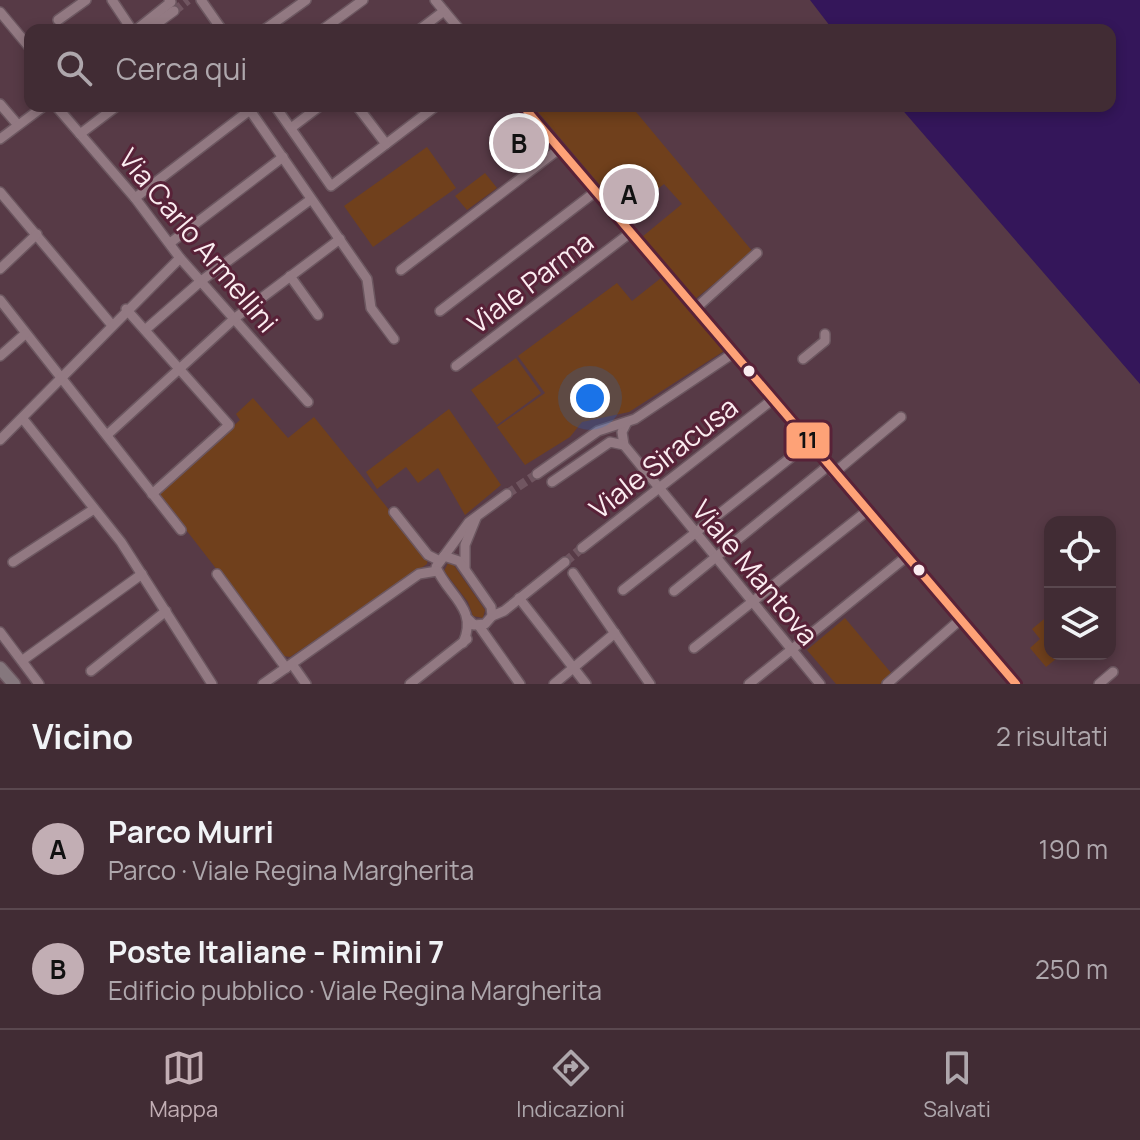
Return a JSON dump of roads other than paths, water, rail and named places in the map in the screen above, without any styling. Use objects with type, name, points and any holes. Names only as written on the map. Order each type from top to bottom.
[{"type":"main road","points":[[0,668],[14,684]]},
{"type":"main road","points":[[0,679],[4,684]]},
{"type":"street","points":[[58,20],[86,0]]},
{"type":"street","points":[[112,0],[130,24]]},
{"type":"street","points":[[201,0],[218,24]]},
{"type":"street","points":[[272,24],[306,0]]},
{"type":"street","points":[[330,24],[363,0]]},
{"type":"street","points":[[435,0],[455,24]]},
{"type":"street","points":[[143,24],[171,4]]},
{"type":"street","points":[[153,24],[171,4]]},
{"type":"street","points":[[427,24],[444,11]]},
{"type":"street","points":[[0,12],[24,41]]},
{"type":"street","points":[[0,104],[18,125]]},
{"type":"street","points":[[0,139],[36,112]]},
{"type":"street","name":"Via Carlo Armellini","points":[[61,112],[135,198],[180,258],[308,402]]},
{"type":"street","points":[[80,134],[109,112]]},
{"type":"street","points":[[135,198],[244,112]]},
{"type":"street","points":[[252,112],[367,279],[371,308],[394,339]]},
{"type":"street","points":[[279,112],[331,186],[428,112]]},
{"type":"street","points":[[291,128],[312,112]]},
{"type":"street","points":[[362,112],[386,144]]},
{"type":"street","points":[[528,112],[1016,684]]},
{"type":"street","points":[[401,270],[559,149]]},
{"type":"street","points":[[170,243],[283,157]]},
{"type":"street","points":[[0,192],[111,324]]},
{"type":"street","points":[[440,311],[595,192]]},
{"type":"street","points":[[145,330],[201,281],[310,200]]},
{"type":"street","name":"Viale Parma","points":[[456,366],[630,233]]},
{"type":"street","points":[[0,269],[37,234]]},
{"type":"street","points":[[107,435],[235,318],[340,239]]},
{"type":"street","points":[[695,309],[757,253]]},
{"type":"street","points":[[0,440],[62,379],[111,324],[180,258]]},
{"type":"street","points":[[290,276],[318,315]]},
{"type":"street","points":[[0,300],[181,530]]},
{"type":"street","points":[[126,309],[229,425],[152,494]]},
{"type":"street","points":[[0,356],[25,334]]},
{"type":"street","points":[[803,359],[825,341],[825,334]]},
{"type":"street","points":[[537,474],[598,431],[627,422],[732,354]]},
{"type":"street","name":"Viale Siracusa","points":[[582,548],[772,400]]},
{"type":"street","points":[[674,591],[901,417]]},
{"type":"street","points":[[23,419],[142,574],[212,684]]},
{"type":"street","points":[[552,482],[610,442],[624,445],[622,432],[627,422]]},
{"type":"street","points":[[623,590],[809,443]]},
{"type":"street","name":"Viale Mantova","points":[[624,445],[820,684]]},
{"type":"street","points":[[437,571],[441,558],[469,522],[507,494]]},
{"type":"street","points":[[13,562],[94,509]]},
{"type":"street","points":[[694,648],[867,511]]},
{"type":"street","points":[[394,512],[428,555],[456,558],[484,597],[494,603],[517,600]]},
{"type":"street","points":[[465,569],[465,545],[476,518]]},
{"type":"street","points":[[749,684],[906,557]]},
{"type":"street","points":[[410,684],[565,562]]},
{"type":"street","points":[[437,571],[462,603],[467,618],[463,643]]},
{"type":"street","points":[[263,684],[419,574],[437,571]]},
{"type":"street","points":[[573,573],[650,684]]},
{"type":"street","points":[[23,660],[142,574]]},
{"type":"street","points":[[217,574],[306,684]]},
{"type":"street","points":[[484,597],[483,625],[520,684]]},
{"type":"street","points":[[517,600],[586,684]]},
{"type":"street","points":[[91,671],[166,611]]},
{"type":"street","points":[[467,618],[483,625]]},
{"type":"street","points":[[887,684],[961,619]]},
{"type":"street","points":[[0,632],[39,684]]},
{"type":"street","points":[[554,684],[615,633]]},
{"type":"street","points":[[1099,684],[1113,672]]},
{"type":"tunnel","points":[[174,11],[188,0]]},
{"type":"tunnel","points":[[507,494],[537,474]]},
{"type":"tunnel","points":[[565,562],[582,548]]},
{"type":"place","name":"Poste Italiane - Rimini 7","points":[[519,143]]},
{"type":"place","name":"Parco Murri","points":[[629,194]]}]
